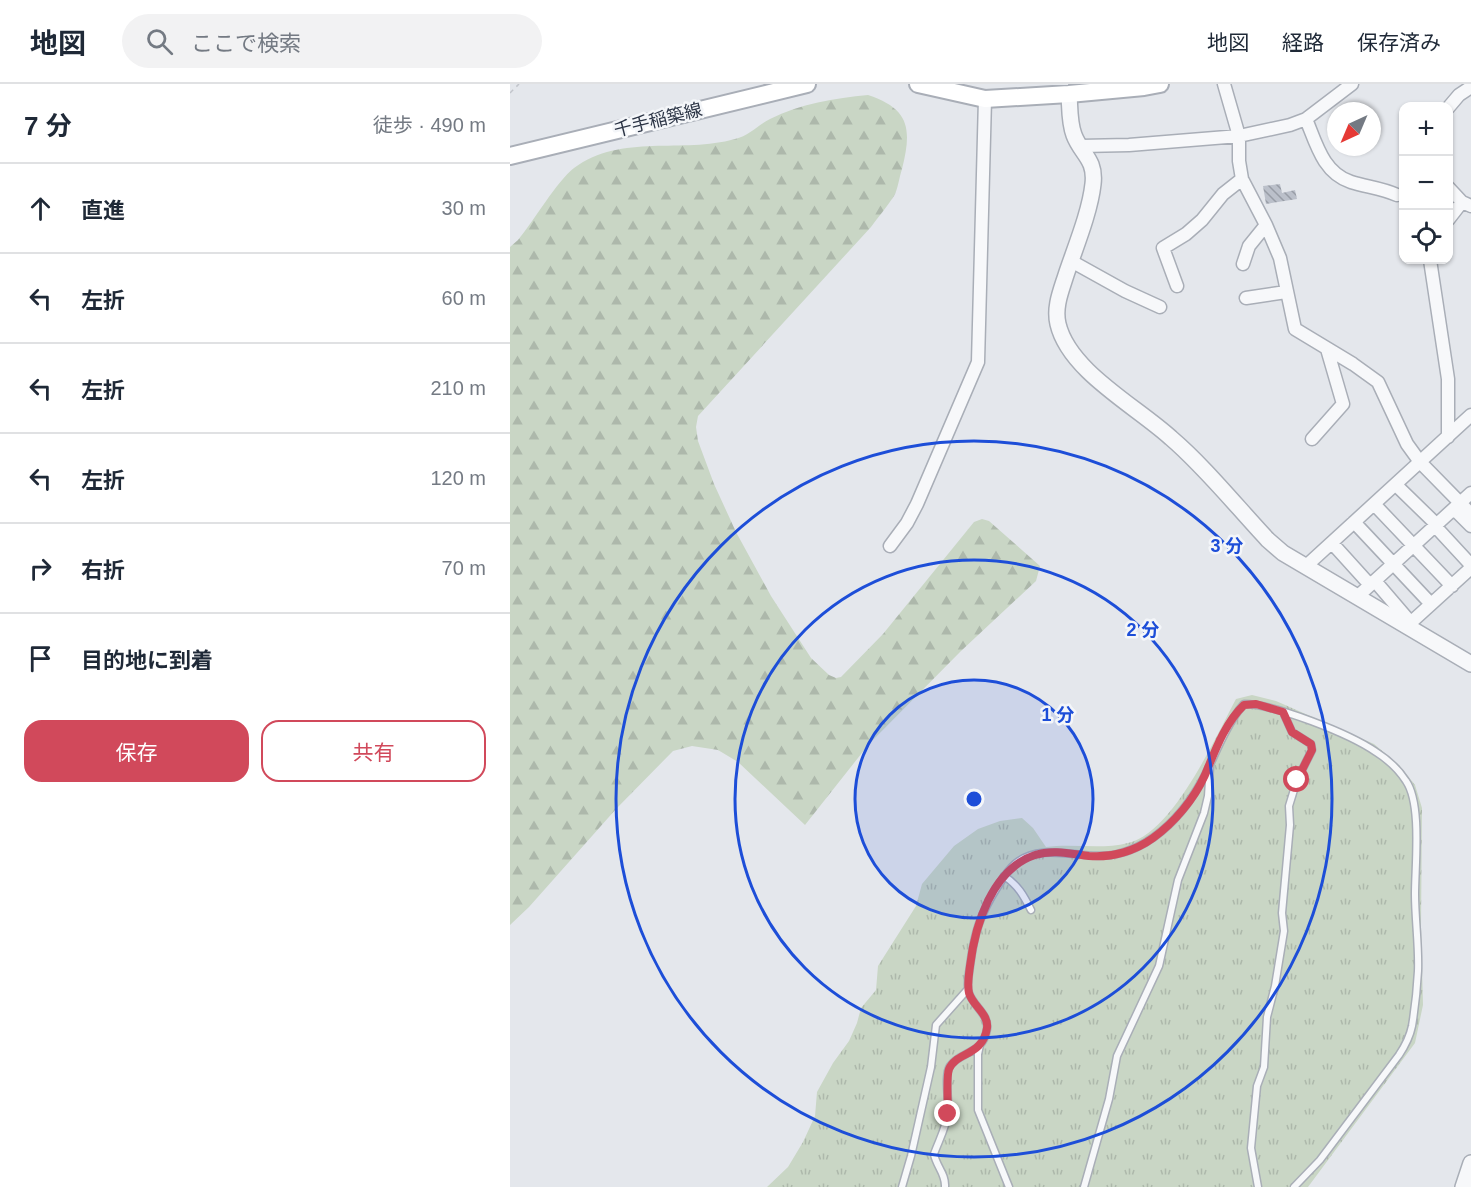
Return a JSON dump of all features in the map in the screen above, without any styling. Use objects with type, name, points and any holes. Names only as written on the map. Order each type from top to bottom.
[{"type":"main road","name":"千手稲築線","points":[[518,154],[807,84]]},
{"type":"main road","points":[[918,84],[985,99],[1069,94],[1160,84]]},
{"type":"street","points":[[1224,84],[1239,136],[1242,179],[1280,258],[1295,328],[1378,382],[1407,444],[1471,526]]},
{"type":"street","points":[[1081,146],[1129,145],[1239,136],[1290,125],[1306,118],[1352,84]]},
{"type":"street","points":[[1453,103],[1459,95],[1471,87]]},
{"type":"street","points":[[1069,94],[1074,136],[1092,163],[1093,184],[1057,302],[1058,323],[1064,341],[1075,359],[1173,439],[1268,540],[1283,552],[1357,597],[1409,624],[1471,664]]},
{"type":"street","points":[[890,546],[907,523],[917,504],[978,362],[985,99]]},
{"type":"street","points":[[1306,118],[1324,161],[1338,176],[1351,182],[1383,188],[1397,195]]},
{"type":"street","points":[[510,167],[518,154]]},
{"type":"street","points":[[1177,286],[1164,248],[1186,234],[1223,194],[1242,179]]},
{"type":"street","points":[[1453,191],[1466,204],[1453,216]]},
{"type":"street","points":[[1243,264],[1250,246],[1266,225]]},
{"type":"street","points":[[1071,261],[1125,291],[1160,307]]},
{"type":"street","points":[[1431,264],[1448,379],[1448,437]]},
{"type":"street","points":[[1246,298],[1286,292]]},
{"type":"street","points":[[1312,439],[1343,404],[1327,349]]},
{"type":"street","points":[[1305,567],[1471,415]]},
{"type":"street","points":[[1396,484],[1432,521],[1471,567],[1409,624]]},
{"type":"street","points":[[1357,597],[1471,494]]},
{"type":"street","points":[[1374,504],[1452,586]]},
{"type":"street","points":[[1457,506],[1471,514]]},
{"type":"street","points":[[1354,522],[1431,604]]},
{"type":"street","points":[[1332,543],[1409,624]]},
{"type":"street","points":[[1463,1187],[1471,1163]]},
{"type":"lane","points":[[1009,1187],[978,1110],[978,1054],[985,1036],[987,1022],[969,994],[968,988],[975,934],[980,918],[1004,876],[1014,864],[1022,859],[1039,854],[1064,852],[1092,856],[1116,855],[1136,848],[1153,838],[1173,821],[1203,778],[1233,717],[1244,705],[1256,704],[1334,731],[1378,753],[1407,782],[1411,792],[1416,825],[1415,927],[1418,970],[1412,1028],[1408,1040],[1320,1160],[1294,1187]]},
{"type":"lane","points":[[1258,1187],[1251,1148],[1257,1086],[1263,1067],[1267,1017],[1275,986],[1284,931],[1282,913],[1290,825],[1289,806],[1297,780],[1312,750],[1311,744],[1292,732],[1283,712]]},
{"type":"lane","points":[[1084,1187],[1109,1099],[1117,1056],[1159,966],[1178,880],[1206,805],[1210,764]]},
{"type":"lane","points":[[1004,876],[1016,884],[1031,910]]},
{"type":"lane","points":[[902,1187],[931,1066],[936,1025],[968,988]]},
{"type":"lane","points":[[945,1187],[946,1179],[934,1154],[948,1114],[947,1072],[951,1064],[980,1045]]},
{"type":"path","points":[[510,93],[519,84]]},
{"type":"green space","points":[[868,95],[882,101],[900,114],[907,132],[905,155],[894,196],[871,227],[698,416],[696,427],[698,441],[714,484],[736,532],[771,596],[811,658],[829,675],[836,678],[841,677],[883,634],[974,522],[982,519],[989,521],[1040,566],[1036,581],[961,651],[869,744],[805,825],[738,762],[718,750],[692,746],[673,751],[616,809],[529,907],[510,925],[510,247],[518,240],[567,174],[593,157],[632,147],[694,145],[735,139],[793,109],[830,100]]},
{"type":"green space","points":[[1252,695],[1276,701],[1374,744],[1399,765],[1415,785],[1422,808],[1423,1005],[1415,1043],[1308,1187],[767,1187],[788,1167],[803,1142],[815,1116],[817,1092],[833,1063],[849,1041],[861,1008],[876,990],[878,966],[916,906],[922,884],[954,846],[978,829],[1000,821],[1022,818],[1033,828],[1046,847],[1118,845],[1145,836],[1161,822],[1191,782],[1236,699]]},
{"type":"building","points":[[1280,184],[1282,193],[1295,190],[1297,199],[1266,204],[1263,186]]},
{"type":"route","points":[[948,1114],[947,1072],[951,1064],[980,1045],[987,1028],[983,1013],[969,994],[968,985],[975,934],[987,903],[1014,864],[1039,854],[1064,852],[1092,856],[1116,855],[1136,848],[1153,838],[1173,821],[1187,804],[1203,778],[1233,717],[1244,705],[1256,704],[1283,712],[1292,732],[1311,744],[1312,750],[1297,780]]}]
